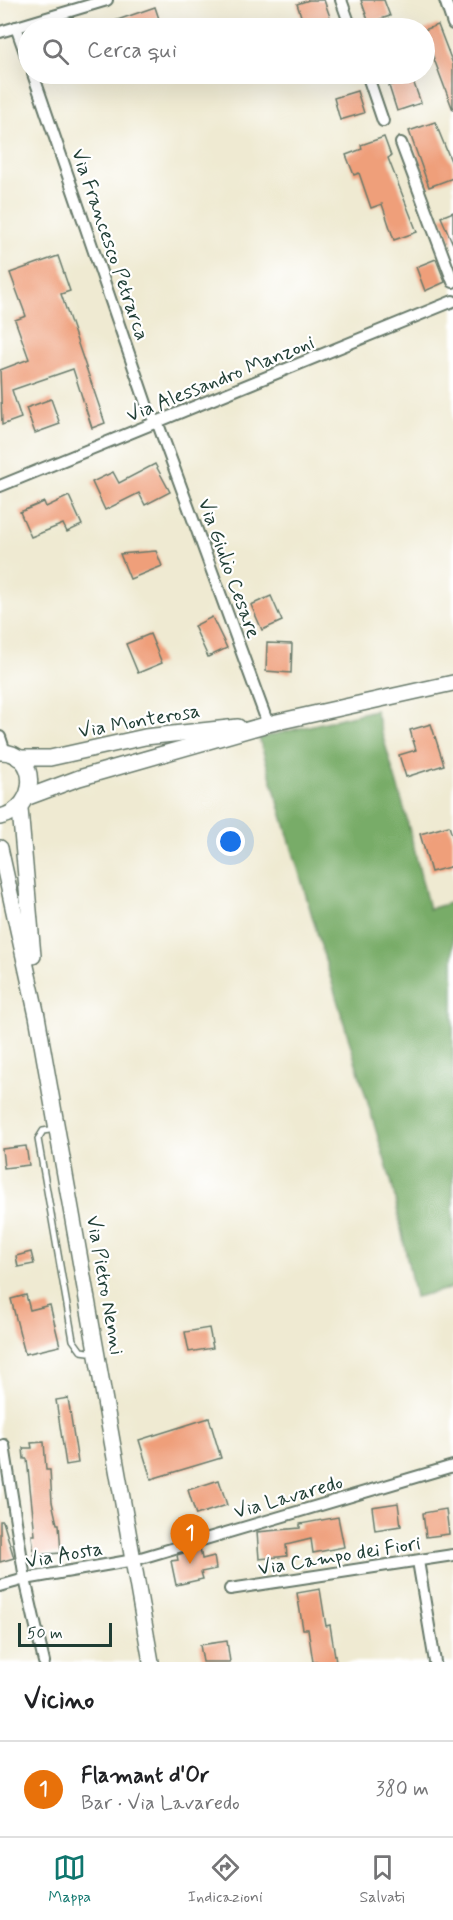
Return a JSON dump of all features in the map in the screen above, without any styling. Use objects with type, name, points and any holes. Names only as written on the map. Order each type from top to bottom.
[{"type":"main road","name":"Via Monterosa","points":[[0,817],[69,781],[268,724],[453,683]]},
{"type":"main road","name":"Via Monterosa","points":[[6,750],[50,758],[145,737],[268,724]]},
{"type":"main road","name":"Via Pietro Nenni","points":[[6,750],[26,767],[31,781],[24,803],[37,1016]]},
{"type":"main road","name":"Via Pietro Nenni","points":[[0,848],[37,1016],[151,1662]]},
{"type":"street","points":[[46,18],[107,0]]},
{"type":"street","points":[[341,0],[347,18]]},
{"type":"street","points":[[444,0],[453,24]]},
{"type":"street","points":[[0,32],[16,27],[18,33]]},
{"type":"street","name":"Via Francesco Petrarca","points":[[36,84],[149,411],[158,424]]},
{"type":"street","points":[[370,84],[383,121]]},
{"type":"street","points":[[401,143],[453,282]]},
{"type":"street","name":"Via Alessandro Manzoni","points":[[0,486],[158,424],[453,301]]},
{"type":"street","name":"Via Giulio Cesare","points":[[158,424],[268,724]]},
{"type":"street","points":[[4,1445],[25,1579],[44,1662]]},
{"type":"street","name":"Via Lavaredo","points":[[134,1560],[453,1466]]},
{"type":"street","name":"Via Campo dei Fiori","points":[[230,1589],[453,1555]]},
{"type":"street","name":"Via Aosta","points":[[0,1586],[25,1579],[134,1560]]},
{"type":"street","points":[[418,1561],[435,1662]]},
{"type":"lane","points":[[57,1129],[43,1131],[38,1139],[47,1197],[73,1340],[81,1351],[97,1354]]},
{"type":"green space","points":[[375,710],[404,808],[429,909],[453,902],[453,1288],[415,1297],[392,1184],[259,738]]},
{"type":"building","points":[[309,0],[324,0],[330,17],[302,18],[297,4]]},
{"type":"building","points":[[361,0],[384,0],[390,16],[367,18]]},
{"type":"building","points":[[155,7],[159,18],[123,18]]},
{"type":"building","points":[[438,25],[453,64],[453,110],[435,62],[435,26]]},
{"type":"building","points":[[414,84],[421,103],[397,111],[389,86]]},
{"type":"building","points":[[357,91],[364,113],[340,120],[334,98]]},
{"type":"building","points":[[435,122],[453,166],[453,178],[429,187],[409,131]]},
{"type":"building","points":[[384,137],[391,156],[388,158],[417,232],[394,240],[382,204],[371,208],[359,173],[354,175],[346,155],[362,149],[361,145]]},
{"type":"building","points":[[453,212],[453,244],[441,217]]},
{"type":"building","points":[[58,256],[70,291],[61,294],[105,423],[92,428],[73,369],[12,390],[21,418],[2,425],[0,370],[29,359],[15,320],[26,316],[10,273]]},
{"type":"building","points":[[436,259],[445,282],[425,291],[416,267]]},
{"type":"building","points":[[51,399],[60,424],[35,433],[26,408]]},
{"type":"building","points":[[155,464],[170,492],[145,505],[139,493],[105,510],[92,482],[113,472],[119,483]]},
{"type":"building","points":[[69,496],[82,525],[67,532],[63,524],[31,537],[20,512],[44,502],[46,507]]},
{"type":"building","points":[[156,551],[162,566],[130,579],[120,554]]},
{"type":"building","points":[[271,596],[282,621],[262,630],[251,605]]},
{"type":"building","points":[[212,617],[227,648],[208,657],[194,626]]},
{"type":"building","points":[[150,634],[162,663],[138,673],[126,644]]},
{"type":"building","points":[[267,643],[292,644],[291,673],[266,671]]},
{"type":"building","points":[[431,724],[444,765],[406,777],[399,755],[416,750],[410,730]]},
{"type":"building","points":[[449,826],[453,838],[453,866],[431,872],[420,834]]},
{"type":"building","points":[[26,1146],[29,1165],[4,1168],[2,1149]]},
{"type":"building","points":[[31,1252],[34,1264],[18,1267],[16,1256]]},
{"type":"building","points":[[26,1295],[30,1310],[50,1305],[60,1346],[25,1354],[11,1299]]},
{"type":"building","points":[[209,1328],[213,1348],[189,1352],[185,1332]]},
{"type":"building","points":[[68,1398],[78,1463],[66,1465],[56,1400]]},
{"type":"building","points":[[209,1418],[221,1458],[151,1479],[139,1440]]},
{"type":"building","points":[[44,1442],[46,1470],[50,1470],[52,1502],[57,1524],[59,1524],[61,1553],[34,1555],[32,1535],[35,1535],[27,1459],[24,1459],[23,1448],[32,1448],[31,1443]]},
{"type":"building","points":[[219,1480],[227,1505],[196,1515],[188,1490]]},
{"type":"building","points":[[398,1503],[401,1526],[375,1530],[372,1507]]},
{"type":"building","points":[[446,1509],[449,1534],[426,1537],[423,1513]]},
{"type":"building","points":[[338,1517],[344,1547],[313,1553],[311,1539],[286,1545],[287,1556],[259,1559],[257,1532],[300,1528],[300,1524]]},
{"type":"building","points":[[0,1521],[3,1521],[14,1558],[0,1562]]},
{"type":"building","points":[[200,1548],[202,1559],[214,1556],[216,1569],[201,1572],[203,1579],[176,1585],[171,1561],[178,1560],[177,1555]]},
{"type":"building","points":[[320,1589],[326,1626],[330,1625],[336,1662],[313,1662],[308,1629],[303,1629],[297,1593]]},
{"type":"building","points":[[227,1641],[230,1662],[203,1662],[200,1645]]},
{"type":"place","name":"Flamant d'Or","points":[[190,1564]]}]
